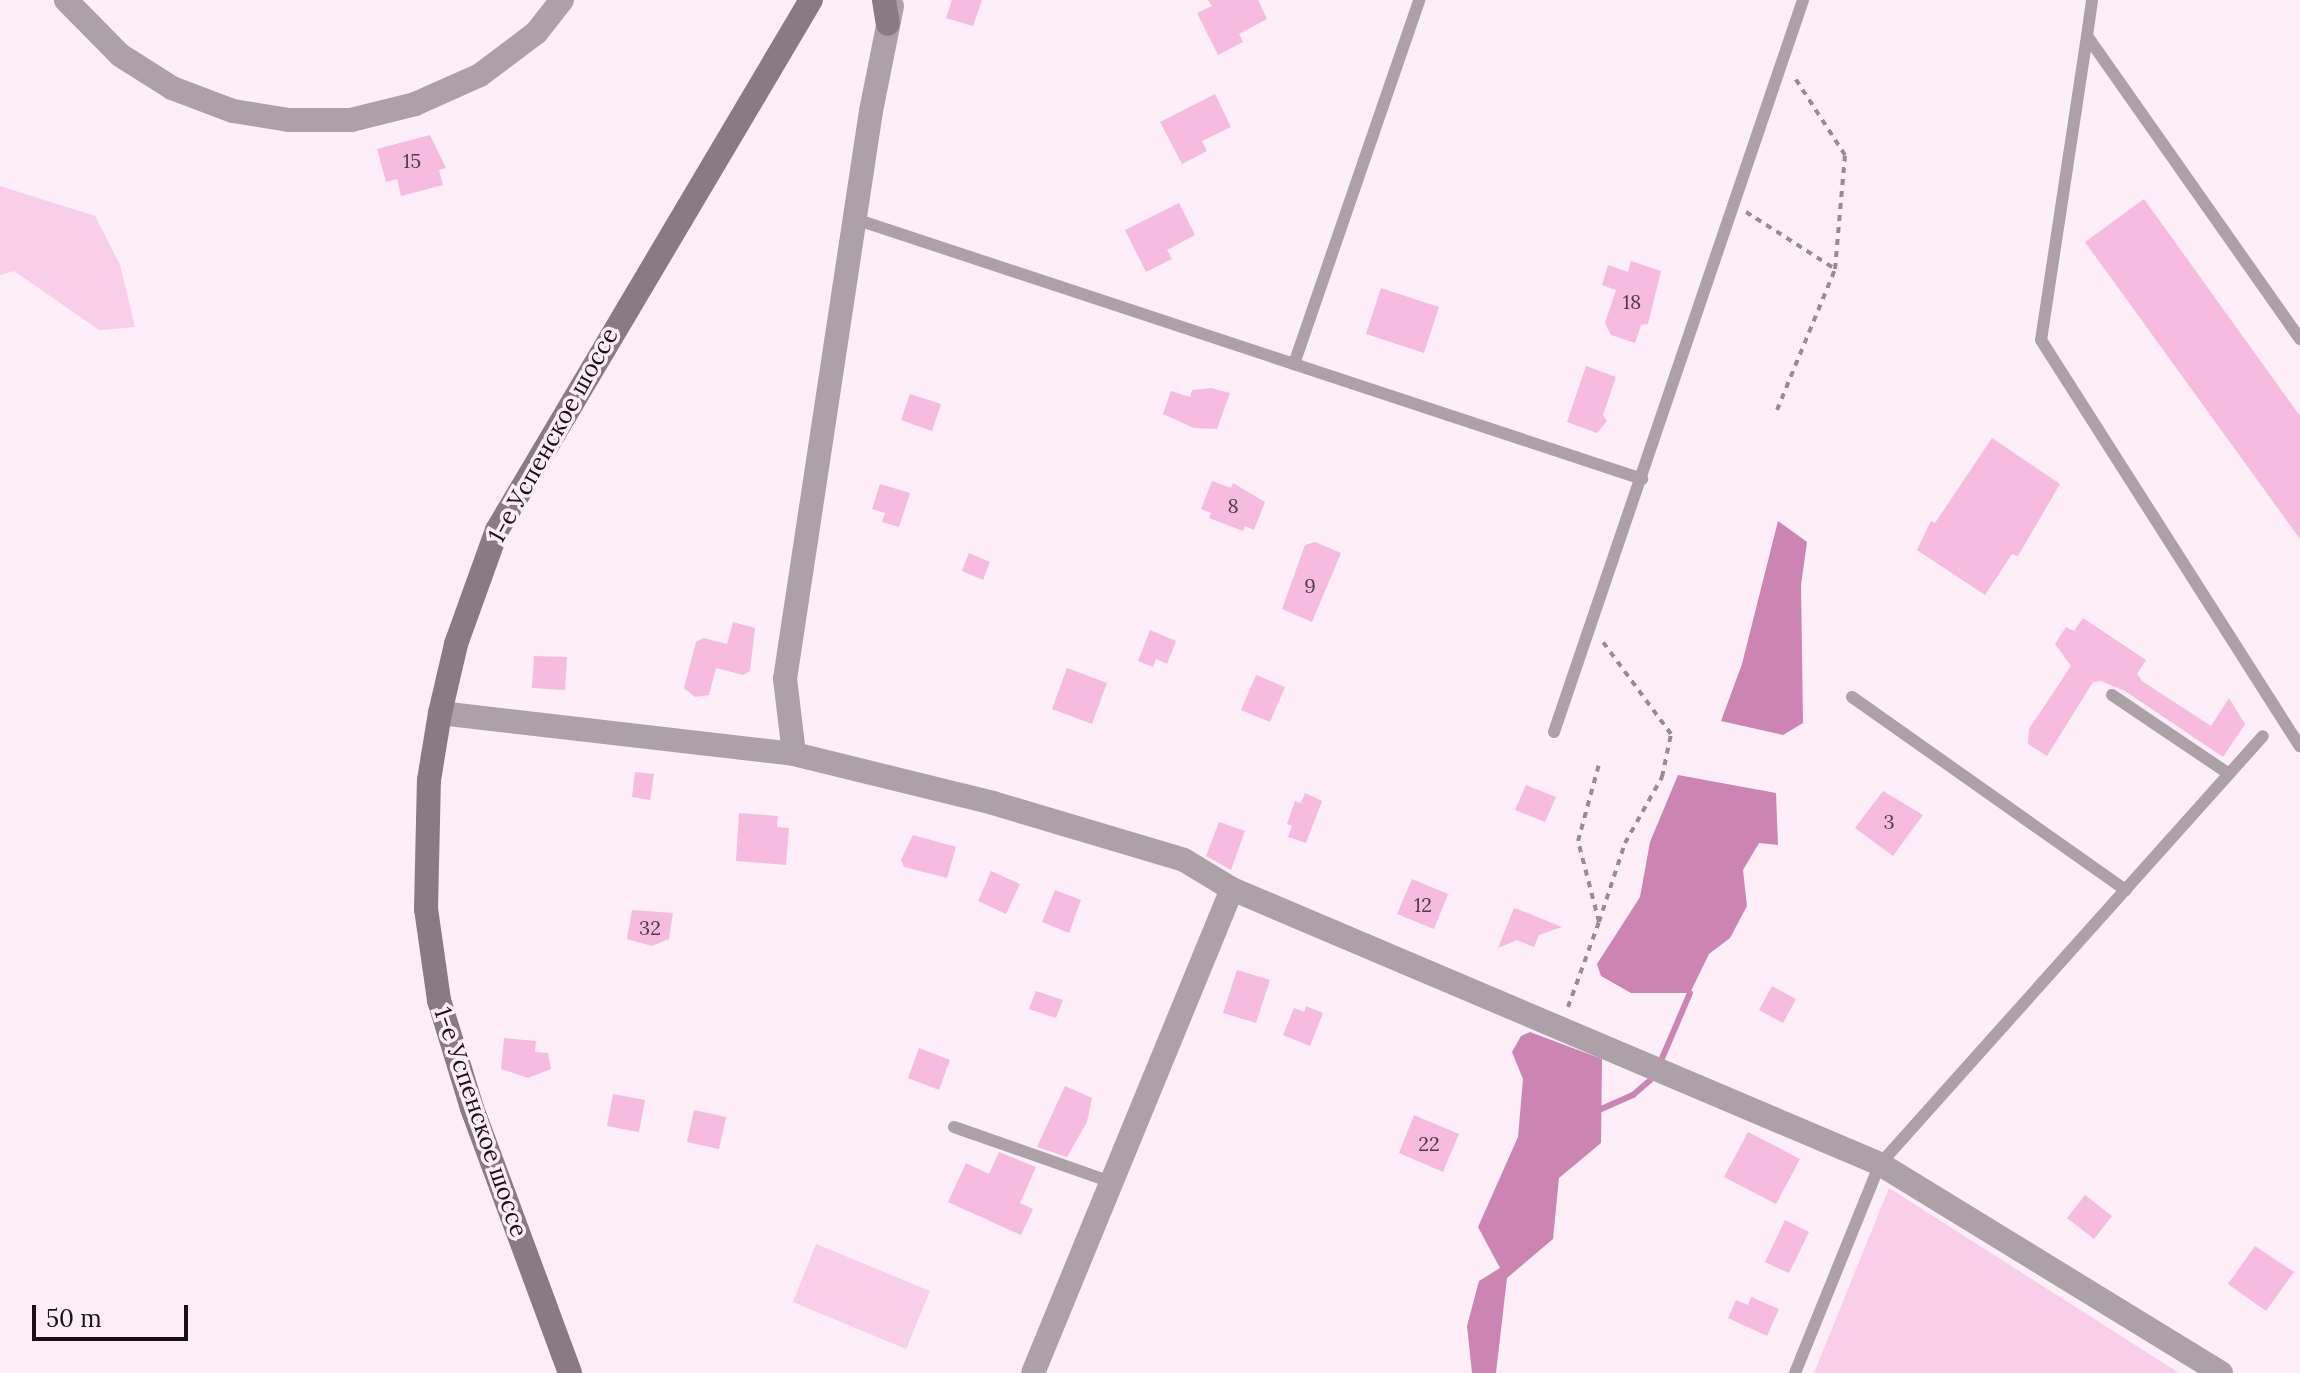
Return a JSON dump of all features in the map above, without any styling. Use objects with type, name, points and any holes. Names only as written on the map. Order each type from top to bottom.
[{"type":"main road","name":"1-е Успенское шоссе","points":[[570,1373],[472,1108],[439,1000],[426,896],[429,780],[440,713],[456,644],[497,530],[811,0]]},
{"type":"street","points":[[66,0],[120,55],[172,88],[233,111],[289,120],[351,120],[415,104],[480,75],[536,33],[562,0]]},
{"type":"street","points":[[794,754],[785,679],[888,8]]},
{"type":"street","points":[[440,713],[794,754],[993,803],[1184,860],[1232,889],[1880,1164],[2221,1373]]},
{"type":"street","points":[[1033,1373],[1232,889]]},
{"type":"lane","points":[[1294,364],[1419,0]]},
{"type":"lane","points":[[1554,732],[1803,0]]},
{"type":"lane","points":[[2092,0],[2041,340],[2300,747]]},
{"type":"lane","points":[[2087,36],[2300,339]]},
{"type":"lane","points":[[855,219],[1642,479]]},
{"type":"lane","points":[[2112,695],[2229,774]]},
{"type":"lane","points":[[1852,697],[2126,890]]},
{"type":"lane","points":[[1795,1373],[1880,1164],[2263,736]]},
{"type":"lane","points":[[954,1127],[1111,1182]]},
{"type":"path","points":[[1777,410],[1835,269],[1845,155],[1783,60]]},
{"type":"path","points":[[1734,204],[1835,269]]},
{"type":"path","points":[[1560,1028],[1625,843],[1662,777],[1671,734],[1591,625]]},
{"type":"path","points":[[1599,764],[1578,841],[1599,922]]},
{"type":"shaded area","points":[[0,186],[95,216],[120,265],[135,327],[99,330],[14,271],[0,275]]},
{"type":"shaded area","points":[[1778,521],[1807,542],[1801,585],[1803,723],[1783,735],[1721,721],[1742,664]]},
{"type":"shaded area","points":[[1678,775],[1776,793],[1778,845],[1759,843],[1743,870],[1747,906],[1730,938],[1709,954],[1690,993],[1631,993],[1601,976],[1597,964],[1640,897],[1650,842]]},
{"type":"shaded area","points":[[1530,1032],[1602,1059],[1601,1143],[1559,1178],[1553,1239],[1507,1278],[1496,1373],[1472,1373],[1467,1326],[1479,1281],[1500,1268],[1478,1227],[1518,1137],[1523,1079],[1512,1052],[1521,1036]]},
{"type":"shaded area","points":[[1889,1188],[2179,1373],[1814,1373]]},
{"type":"shaded area","points":[[816,1244],[930,1291],[906,1349],[793,1302]]},
{"type":"building","points":[[952,0],[982,0],[973,26],[946,18]]},
{"type":"building","points":[[1208,0],[1258,0],[1267,19],[1239,34],[1243,42],[1218,55],[1197,13],[1212,6]]},
{"type":"building","points":[[1215,94],[1231,127],[1202,141],[1207,151],[1182,164],[1160,122]]},
{"type":"building","points":[[430,135],[446,168],[439,170],[443,185],[401,196],[397,179],[386,182],[377,149]]},
{"type":"building","points":[[2144,199],[2300,416],[2300,539],[2085,242]]},
{"type":"building","points":[[1179,203],[1195,235],[1167,250],[1172,259],[1146,272],[1125,230]]},
{"type":"building","points":[[1631,261],[1661,271],[1648,324],[1641,325],[1635,343],[1611,335],[1605,323],[1616,290],[1602,285],[1608,265],[1628,272]]},
{"type":"building","points":[[1381,288],[1439,307],[1424,353],[1366,334]]},
{"type":"building","points":[[1586,366],[1616,377],[1603,415],[1607,421],[1597,433],[1567,422]]},
{"type":"building","points":[[1211,388],[1230,393],[1217,429],[1194,428],[1163,414],[1171,391],[1190,397],[1192,390]]},
{"type":"building","points":[[910,394],[941,404],[932,431],[901,420]]},
{"type":"building","points":[[1992,438],[2060,484],[2018,556],[2012,554],[1985,595],[1917,550],[1931,521],[1935,523]]},
{"type":"building","points":[[1212,481],[1231,488],[1233,483],[1265,502],[1254,530],[1245,526],[1243,531],[1209,518],[1211,513],[1201,509]]},
{"type":"building","points":[[880,484],[910,493],[899,527],[882,522],[885,513],[872,509]]},
{"type":"building","points":[[1315,542],[1341,553],[1312,622],[1282,609],[1305,545]]},
{"type":"building","points":[[969,553],[990,562],[983,580],[962,571]]},
{"type":"building","points":[[2083,618],[2146,660],[2137,674],[2142,681],[2211,726],[2229,698],[2245,724],[2223,757],[2125,691],[2101,681],[2093,682],[2047,756],[2028,744],[2029,729],[2071,666],[2055,644],[2066,627],[2074,631]]},
{"type":"building","points":[[733,622],[755,628],[750,671],[743,675],[716,668],[709,695],[695,697],[684,688],[696,642],[703,638],[727,644]]},
{"type":"building","points":[[1150,630],[1176,641],[1167,664],[1156,659],[1153,667],[1138,661]]},
{"type":"building","points":[[534,656],[567,657],[565,690],[532,688]]},
{"type":"building","points":[[1067,668],[1107,683],[1092,724],[1052,709]]},
{"type":"building","points":[[1256,675],[1285,687],[1270,722],[1241,710]]},
{"type":"building","points":[[635,772],[654,774],[650,800],[632,797]]},
{"type":"building","points":[[1526,785],[1556,797],[1545,822],[1515,810]]},
{"type":"building","points":[[1883,791],[1923,815],[1893,856],[1855,828]]},
{"type":"building","points":[[1305,793],[1322,801],[1306,843],[1288,837],[1292,826],[1287,824],[1295,801],[1301,803]]},
{"type":"building","points":[[739,813],[778,816],[777,827],[789,828],[786,865],[736,861]]},
{"type":"building","points":[[1219,822],[1245,831],[1231,870],[1206,856]]},
{"type":"building","points":[[913,835],[956,847],[947,878],[904,867],[901,860]]},
{"type":"building","points":[[991,871],[1020,884],[1006,914],[978,901]]},
{"type":"building","points":[[1412,879],[1448,894],[1434,929],[1397,914]]},
{"type":"building","points":[[1055,890],[1081,900],[1069,933],[1042,922]]},
{"type":"building","points":[[1514,908],[1562,927],[1539,935],[1534,947],[1517,940],[1498,948]]},
{"type":"building","points":[[632,910],[673,913],[669,939],[652,946],[627,939]]},
{"type":"building","points":[[1237,970],[1270,980],[1256,1023],[1223,1013]]},
{"type":"building","points":[[1772,986],[1796,999],[1783,1023],[1759,1010]]},
{"type":"building","points":[[1036,991],[1063,1000],[1056,1018],[1029,1009]]},
{"type":"building","points":[[1306,1006],[1323,1013],[1310,1046],[1283,1035],[1294,1008],[1304,1012]]},
{"type":"building","points":[[504,1038],[536,1041],[535,1052],[548,1053],[551,1069],[528,1078],[501,1069]]},
{"type":"building","points":[[919,1048],[950,1060],[939,1090],[908,1078]]},
{"type":"building","points":[[1065,1086],[1092,1098],[1087,1122],[1067,1157],[1037,1147]]},
{"type":"building","points":[[613,1094],[645,1100],[639,1132],[607,1126]]},
{"type":"building","points":[[694,1110],[726,1117],[719,1149],[687,1142]]},
{"type":"building","points":[[1414,1115],[1459,1134],[1443,1172],[1399,1153]]},
{"type":"building","points":[[1748,1132],[1800,1159],[1776,1204],[1724,1177]]},
{"type":"building","points":[[999,1152],[1036,1167],[1020,1203],[1033,1209],[1021,1235],[948,1202],[966,1163],[989,1174]]},
{"type":"building","points":[[2085,1195],[2112,1216],[2094,1239],[2067,1218]]},
{"type":"building","points":[[1785,1220],[1809,1232],[1789,1273],[1765,1262]]},
{"type":"building","points":[[2255,1246],[2294,1272],[2266,1311],[2228,1284]]},
{"type":"building","points":[[1751,1297],[1779,1309],[1767,1336],[1728,1318],[1736,1300],[1748,1305]]},
{"type":"waterway","points":[[1660,1063],[1690,993]]},
{"type":"waterway","points":[[1599,1110],[1633,1095],[1650,1080]]}]
